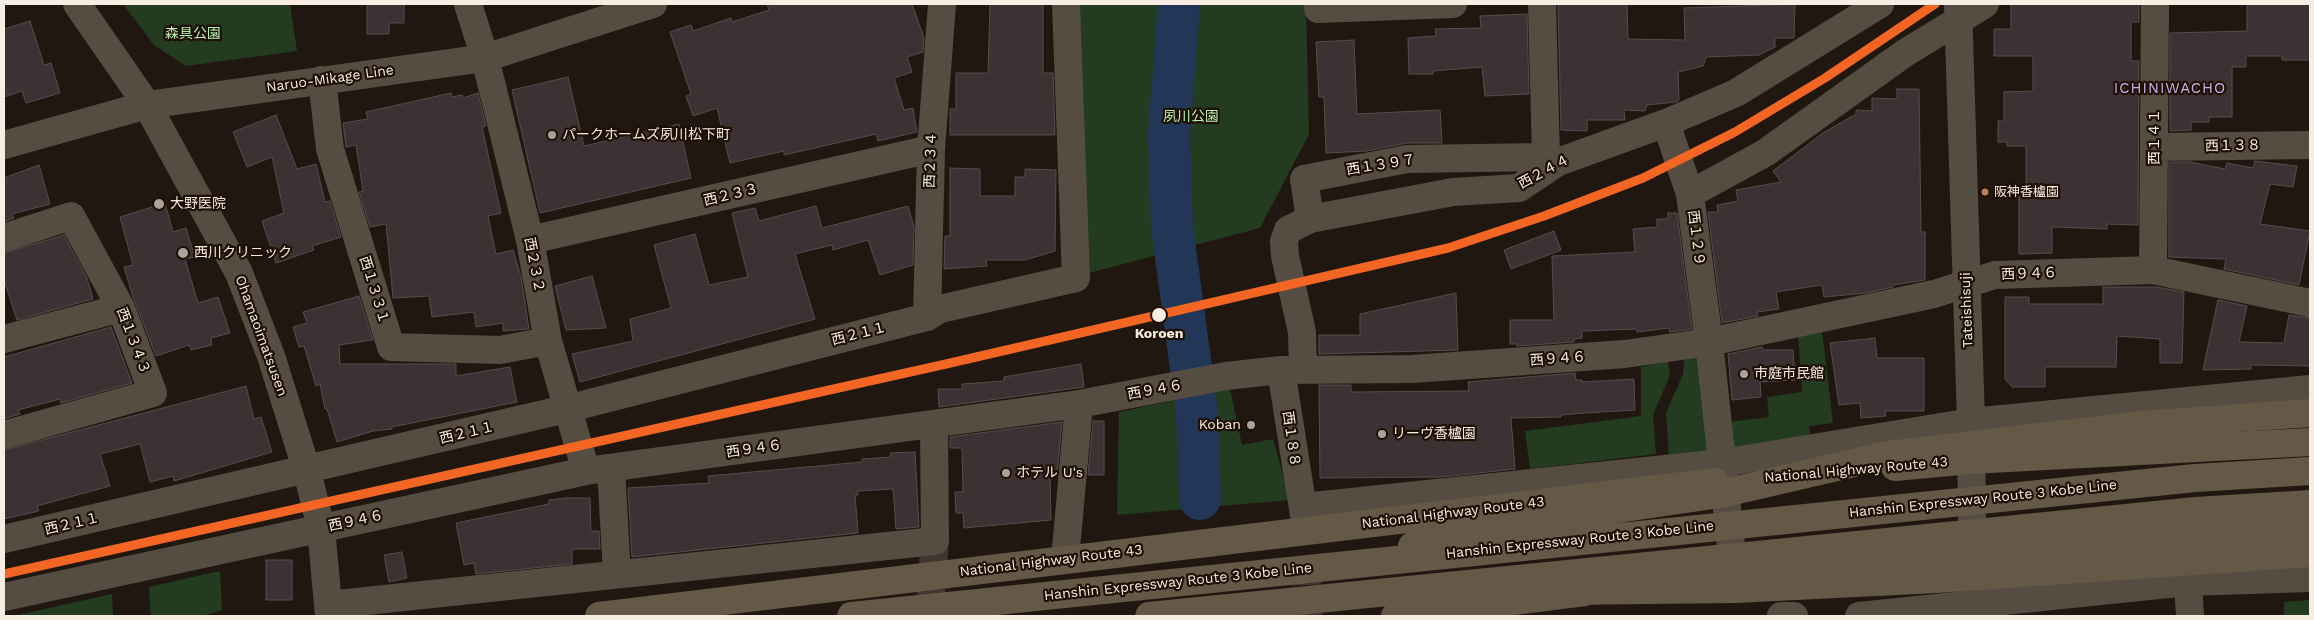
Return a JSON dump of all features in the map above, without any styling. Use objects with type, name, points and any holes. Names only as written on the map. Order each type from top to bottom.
[{"type":"highway","points":[[1354,564],[1454,533],[1720,494],[1888,455],[2141,425],[2310,414]]},
{"type":"highway","name":"National Highway Route 43","points":[[599,616],[1066,560],[1723,472],[2310,442]]},
{"type":"highway","name":"Hanshin Expressway Route 3 Kobe Line","points":[[851,616],[2195,478],[2310,471]]},
{"type":"highway","points":[[1149,616],[2196,511],[2310,504]]},
{"type":"highway","points":[[1395,616],[1734,573],[2310,525]]},
{"type":"highway","points":[[1370,594],[1735,589],[1937,579],[2310,552]]},
{"type":"street","name":"Ohamaoimatsusen","points":[[77,4],[147,105],[239,273],[271,356],[307,470],[321,528],[329,610]]},
{"type":"street","name":"西２３２","points":[[468,4],[485,58],[530,240],[548,341],[566,409],[598,470],[617,574]]},
{"type":"street","name":"Naruo-Mikage Line","points":[[4,145],[147,105],[485,58],[653,4]]},
{"type":"street","name":"西２３４","points":[[933,313],[931,150],[942,4]]},
{"type":"street","name":"西２１１","points":[[4,539],[566,409],[933,313],[1076,278],[1066,4]]},
{"type":"street","points":[[1318,9],[1453,4]]},
{"type":"street","points":[[1542,4],[1552,160]]},
{"type":"street","name":"西２４４","points":[[1292,370],[1302,332],[1285,256],[1284,241],[1288,230],[1310,219],[1453,192],[1519,188],[1552,160],[1666,123],[1736,93],[1880,4]]},
{"type":"street","name":"西１２９","points":[[1734,573],[1709,342],[1690,194],[1765,153],[1958,13],[1985,4]]},
{"type":"street","name":"西１４１","points":[[2153,270],[2155,4]]},
{"type":"street","name":"Tateishisuji","points":[[1958,13],[1971,422],[1973,610]]},
{"type":"street","name":"西１３３１","points":[[322,80],[330,149],[391,347],[500,350],[548,341]]},
{"type":"street","points":[[1666,123],[1690,194]]},
{"type":"street","name":"西１３８","points":[[2155,148],[2310,145]]},
{"type":"street","name":"西２３３","points":[[530,240],[931,150]]},
{"type":"street","name":"西１３９７","points":[[1310,219],[1304,180],[1407,159],[1552,160]]},
{"type":"street","name":"西１３４３","points":[[4,238],[71,216],[121,308],[153,393],[4,435]]},
{"type":"street","name":"西９４６","points":[[4,597],[598,470],[1079,404],[1226,376],[1292,370],[1412,369],[1625,354],[1709,342],[1934,294],[1995,274],[2153,270],[2310,303]]},
{"type":"street","points":[[4,339],[121,308]]},
{"type":"street","name":"西１８８","points":[[1292,370],[1297,483],[1304,511],[1723,472]]},
{"type":"street","points":[[1723,472],[1971,422],[2310,389]]},
{"type":"street","points":[[1066,560],[1066,530],[1079,404]]},
{"type":"street","points":[[329,610],[617,574],[935,541],[934,425]]},
{"type":"street","points":[[1859,616],[1973,610],[2188,582],[2310,578]]},
{"type":"street","points":[[2188,582],[2190,616]]},
{"type":"street","points":[[1781,616],[1794,616]]},
{"type":"green space","name":"森具公園","points":[[123,4],[290,4],[297,51],[186,66],[154,45]]},
{"type":"green space","name":"夙川公園","points":[[1072,4],[1306,4],[1309,134],[1260,228],[1089,273]]},
{"type":"green space","points":[[1822,331],[1833,423],[1809,426],[1810,436],[1733,449],[1729,422],[1769,417],[1767,397],[1802,392],[1798,335]]},
{"type":"green space","points":[[1699,354],[1710,451],[1669,456],[1666,413],[1683,374],[1685,355]]},
{"type":"green space","points":[[1668,361],[1670,375],[1653,415],[1656,454],[1530,469],[1525,431],[1641,416],[1641,367]]},
{"type":"green space","points":[[1230,389],[1242,445],[1273,439],[1290,500],[1117,515],[1119,412]]},
{"type":"green space","points":[[220,571],[222,610],[202,616],[151,616],[149,587]]},
{"type":"green space","points":[[112,594],[113,616],[13,616]]},
{"type":"green space","points":[[2310,600],[2310,616],[2284,616],[2284,602]]},
{"type":"building","points":[[367,4],[404,4],[404,23],[389,23],[389,34],[367,34]]},
{"type":"building","points":[[767,4],[912,4],[924,38],[923,52],[907,57],[912,72],[894,78],[904,110],[913,108],[917,132],[878,141],[876,134],[784,155],[784,151],[730,163],[717,108],[693,116],[686,96],[691,94],[670,32],[691,25],[693,31],[731,18],[732,22],[769,10]]},
{"type":"building","points":[[990,4],[1043,4],[1043,73],[1053,73],[1055,135],[950,135],[950,109],[956,109],[956,73],[988,73]]},
{"type":"building","points":[[1558,4],[1627,4],[1628,39],[1685,40],[1684,8],[1795,4],[1794,38],[1775,38],[1775,47],[1759,55],[1706,57],[1703,66],[1678,72],[1679,100],[1676,102],[1647,105],[1645,111],[1624,110],[1625,120],[1587,120],[1587,131],[1561,130]]},
{"type":"building","points":[[2139,4],[2139,22],[2131,22],[2131,61],[2139,61],[2138,225],[2107,224],[2107,229],[2052,227],[2052,253],[2019,254],[2019,195],[2026,195],[2026,146],[2007,146],[2007,142],[1998,142],[1998,121],[2004,121],[2004,92],[2033,91],[2033,56],[1994,56],[1994,29],[2011,29],[2011,5]]},
{"type":"building","points":[[2247,4],[2310,4],[2310,60],[2282,60],[2282,56],[2246,56],[2246,67],[2232,67],[2232,117],[2209,117],[2209,122],[2191,122],[2191,130],[2170,131],[2170,33],[2247,31]]},
{"type":"building","points":[[1527,14],[1529,94],[1485,96],[1482,67],[1433,71],[1433,74],[1409,74],[1408,38],[1436,36],[1435,29],[1481,28],[1480,16]]},
{"type":"building","points":[[30,21],[44,65],[51,63],[60,93],[26,103],[22,91],[4,97],[4,29]]},
{"type":"building","points":[[1354,40],[1357,114],[1440,110],[1442,143],[1407,143],[1367,151],[1326,153],[1324,97],[1319,97],[1316,42]]},
{"type":"building","name":"パークホームズ夙川松下町","points":[[568,77],[584,146],[679,124],[691,178],[540,213],[512,90]]},
{"type":"building","points":[[1897,89],[1919,89],[1921,232],[1925,232],[1925,280],[1893,285],[1893,287],[1866,293],[1824,297],[1822,285],[1776,292],[1779,309],[1757,312],[1758,316],[1722,323],[1708,212],[1718,212],[1717,205],[1738,201],[1736,190],[1781,182],[1773,171],[1823,133],[1856,114],[1856,110],[1872,111],[1872,98],[1897,99]]},
{"type":"building","points":[[451,93],[452,97],[462,95],[463,98],[478,93],[486,126],[482,127],[501,213],[488,216],[496,254],[513,250],[521,277],[529,329],[503,331],[503,323],[476,327],[474,312],[432,317],[429,296],[393,298],[386,224],[370,227],[359,192],[363,191],[356,145],[346,147],[343,123],[368,119],[366,112]]},
{"type":"building","points":[[276,115],[297,169],[316,164],[325,202],[330,201],[341,237],[312,246],[314,250],[276,263],[262,221],[284,213],[272,157],[247,167],[233,132]]},
{"type":"building","points":[[2255,161],[2297,166],[2293,187],[2270,184],[2260,224],[2310,231],[2299,285],[2224,269],[2226,259],[2169,257],[2169,162],[2190,162],[2225,169],[2227,163],[2253,168]]},
{"type":"building","points":[[39,165],[50,204],[12,214],[14,218],[4,222],[4,178]]},
{"type":"building","points":[[950,168],[980,169],[980,196],[1015,196],[1015,177],[1025,177],[1025,169],[1056,170],[1055,251],[1025,260],[986,260],[987,266],[944,269],[945,236],[950,236]]},
{"type":"building","points":[[165,203],[173,232],[186,228],[195,257],[185,259],[198,303],[218,297],[230,333],[211,338],[212,345],[191,350],[189,345],[156,356],[133,297],[124,267],[133,265],[120,217]]},
{"type":"building","points":[[816,206],[822,228],[908,206],[914,227],[913,265],[880,275],[868,240],[833,250],[832,245],[795,254],[815,319],[580,382],[572,354],[633,341],[630,319],[671,308],[654,245],[695,234],[709,285],[748,277],[732,213],[755,208],[759,221]]},
{"type":"building","points":[[1668,213],[1677,213],[1692,329],[1670,332],[1669,328],[1637,332],[1636,329],[1582,331],[1582,338],[1574,339],[1574,342],[1517,346],[1517,344],[1510,344],[1510,320],[1554,320],[1552,256],[1635,252],[1633,229],[1657,227],[1657,219],[1668,219]]},
{"type":"building","points":[[1554,231],[1561,250],[1511,269],[1504,250]]},
{"type":"building","points":[[64,235],[87,278],[93,299],[17,320],[4,280],[4,253]]},
{"type":"building","points":[[592,276],[606,328],[566,330],[555,286]]},
{"type":"building","points":[[2103,287],[2157,287],[2184,292],[2182,363],[2160,363],[2160,339],[2117,336],[2116,367],[2045,367],[2045,387],[2012,387],[2005,379],[2005,297],[2029,297],[2029,304],[2103,304]]},
{"type":"building","points":[[1456,293],[1458,350],[1319,354],[1319,335],[1360,335],[1360,314]]},
{"type":"building","points":[[359,296],[373,340],[339,345],[340,364],[456,364],[456,376],[510,367],[517,402],[392,427],[392,429],[373,431],[337,442],[327,409],[325,409],[320,384],[316,386],[304,346],[299,347],[293,327],[307,323],[303,312]]},
{"type":"building","points":[[2218,300],[2247,306],[2239,342],[2284,343],[2289,315],[2310,318],[2310,366],[2251,365],[2251,369],[2203,370]]},
{"type":"building","points":[[111,327],[132,383],[61,403],[60,399],[18,410],[20,414],[4,419],[4,357]]},
{"type":"building","points":[[1875,338],[1877,358],[1924,358],[1924,411],[1885,411],[1886,416],[1861,418],[1860,403],[1839,405],[1830,343]]},
{"type":"building","points":[[1762,347],[1763,350],[1793,350],[1795,380],[1760,382],[1761,397],[1732,400],[1728,354]]},
{"type":"building","points":[[1081,364],[1084,387],[939,407],[938,389],[962,389],[962,384],[1004,381],[1004,377]]},
{"type":"building","points":[[1575,373],[1576,380],[1582,380],[1582,382],[1634,379],[1635,410],[1561,415],[1561,417],[1511,418],[1515,469],[1442,477],[1320,478],[1319,385],[1351,385],[1351,392],[1469,391],[1468,382]]},
{"type":"building","points":[[246,386],[254,419],[261,417],[272,452],[174,481],[173,476],[150,482],[140,444],[100,454],[110,486],[37,506],[39,511],[4,519],[4,450]]},
{"type":"building","points":[[1093,421],[1104,421],[1104,475],[1088,475]]},
{"type":"building","name":"ホテル U's","points":[[1062,422],[1057,475],[1050,475],[1051,520],[964,528],[963,513],[956,513],[955,492],[963,492],[962,448],[950,448],[950,437]]},
{"type":"building","points":[[915,452],[919,527],[896,529],[893,489],[857,491],[858,495],[855,495],[858,533],[632,557],[628,488],[709,483],[708,476],[862,462],[862,459],[891,457],[890,453]]},
{"type":"building","points":[[590,498],[591,531],[599,531],[600,549],[572,549],[572,564],[476,574],[474,563],[464,565],[456,523],[549,504],[549,500]]},
{"type":"building","points":[[402,552],[407,578],[389,582],[384,555]]},
{"type":"building","points":[[266,560],[292,560],[292,600],[266,600]]},
{"type":"waterway","points":[[1179,4],[1169,135],[1172,227],[1197,412],[1200,499]]},
{"type":"tunnel","points":[[1304,515],[1308,616]]},
{"type":"tunnel","points":[[929,616],[935,541]]},
{"type":"transit line","points":[[4,574],[946,364],[1448,248],[1544,216],[1643,178],[1735,132],[1825,78],[1935,4]]},
{"type":"place","name":"パークホームズ夙川松下町","points":[[552,135]]},
{"type":"place","name":"阪神香櫨園","points":[[1985,192]]},
{"type":"place","name":"大野医院","points":[[159,204]]},
{"type":"place","name":"西川クリニック","points":[[183,253]]},
{"type":"place","name":"Koroen","points":[[1159,315]]},
{"type":"place","name":"市庭市民館","points":[[1744,374]]},
{"type":"place","name":"Koban","points":[[1251,425]]},
{"type":"place","name":"リーヴ香櫨園","points":[[1382,434]]},
{"type":"place","name":"ホテル U's","points":[[1006,473]]},
{"type":"district","name":"ICHINIWACHO","points":[[2170,89]]}]
